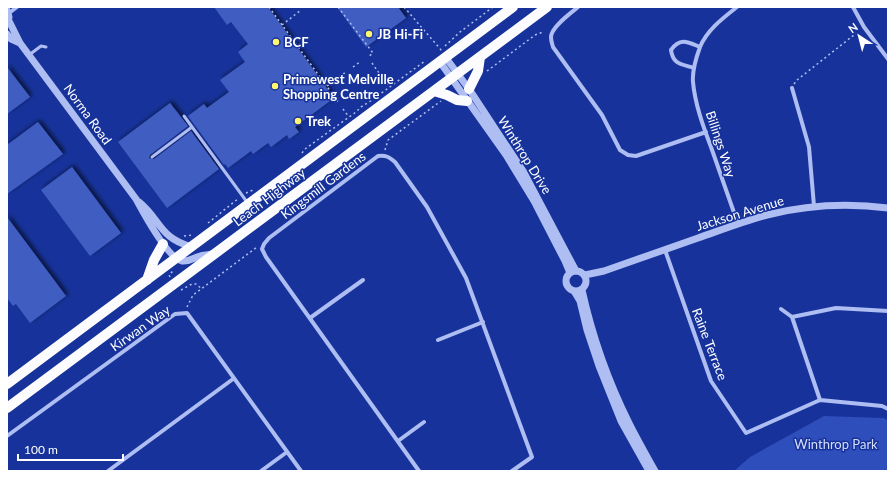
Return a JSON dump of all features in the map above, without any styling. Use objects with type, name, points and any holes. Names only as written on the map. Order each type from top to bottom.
[{"type":"highway","name":"Leach Highway","points":[[7,384],[192,247],[439,59],[513,7]]},
{"type":"highway","name":"Leach Highway","points":[[7,408],[547,7]]},
{"type":"highway","points":[[469,89],[478,70],[480,57]]},
{"type":"highway","points":[[434,91],[448,95],[457,100],[467,101]]},
{"type":"highway","points":[[147,280],[154,260],[164,244]]},
{"type":"street","points":[[8,17],[17,7]]},
{"type":"street","points":[[578,7],[556,27],[551,34],[550,39],[553,46],[602,115],[620,150],[628,155],[636,156],[706,132]]},
{"type":"street","name":"Billings Way","points":[[737,7],[719,20],[700,47],[694,68],[693,82],[696,99],[706,132],[738,224]]},
{"type":"street","points":[[853,7],[864,27],[888,59]]},
{"type":"street","name":"Norma Road","points":[[8,17],[20,43],[136,199],[151,226],[176,258]]},
{"type":"street","name":"Norma Road","points":[[7,34],[20,43]]},
{"type":"street","points":[[694,68],[676,62],[672,57],[670,50],[679,42],[687,42],[700,47]]},
{"type":"street","name":"Winthrop Drive","points":[[439,59],[469,89],[523,171],[573,272]]},
{"type":"street","name":"Winthrop Drive","points":[[455,76],[467,101],[506,155],[519,176],[573,272]]},
{"type":"street","points":[[792,88],[808,147],[814,206]]},
{"type":"street","name":"Kingsmill Gardens","points":[[262,249],[269,238],[378,156],[388,156],[395,162],[427,206],[466,278],[483,322],[532,457],[512,471]]},
{"type":"street","name":"Norma Road","points":[[136,199],[146,207],[161,229],[170,238],[192,247]]},
{"type":"street","name":"Jackson Avenue","points":[[586,278],[738,224],[782,211],[814,206],[859,205],[888,208]]},
{"type":"street","points":[[262,249],[266,257],[420,471]]},
{"type":"street","name":"Raine Terrace","points":[[665,250],[711,381],[746,433],[820,400],[882,406],[888,409]]},
{"type":"street","points":[[176,258],[186,261],[200,256],[214,254]]},
{"type":"street","points":[[574,291],[582,290],[586,285],[586,278],[582,273],[573,272],[566,279],[567,285],[568,288],[574,291],[580,301],[587,330],[599,366],[621,421],[648,471]]},
{"type":"street","points":[[310,318],[363,280]]},
{"type":"street","points":[[582,290],[604,364],[628,422],[655,471]]},
{"type":"street","points":[[792,317],[836,308],[888,311]]},
{"type":"street","points":[[780,310],[792,317],[820,400]]},
{"type":"street","name":"Kirwan Way","points":[[7,436],[175,314],[187,313],[233,379],[301,471]]},
{"type":"street","points":[[438,340],[483,322]]},
{"type":"street","points":[[108,471],[233,379]]},
{"type":"street","points":[[398,441],[424,422]]},
{"type":"street","points":[[261,471],[287,452]]},
{"type":"lane","points":[[29,55],[41,46],[46,47]]},
{"type":"lane","points":[[184,116],[249,204]]},
{"type":"lane","points":[[152,157],[192,127]]},
{"type":"path","points":[[269,7],[339,103]]},
{"type":"path","points":[[338,7],[373,53],[367,57]]},
{"type":"path","points":[[404,7],[439,59]]},
{"type":"path","points":[[439,59],[447,44],[460,32],[493,7]]},
{"type":"path","points":[[282,25],[301,10]]},
{"type":"path","points":[[792,88],[797,80],[864,27]]},
{"type":"path","points":[[486,72],[535,34],[543,32]]},
{"type":"path","points":[[313,143],[426,60],[439,59]]},
{"type":"path","points":[[353,68],[361,62]]},
{"type":"path","points":[[372,63],[379,73]]},
{"type":"path","points":[[327,86],[346,72]]},
{"type":"path","points":[[384,79],[390,87]]},
{"type":"path","points":[[384,155],[388,140],[446,97]]},
{"type":"path","points":[[343,109],[350,117]]},
{"type":"path","points":[[185,313],[193,295],[258,247],[262,249]]},
{"type":"path","points":[[171,269],[173,272],[169,276],[171,279]]},
{"type":"path","points":[[178,289],[182,290],[192,284],[196,284],[202,289]]},
{"type":"green space","name":"Winthrop Park","points":[[824,416],[884,418],[888,421],[888,471],[734,471],[750,457]]},
{"type":"building","name":"Primewest Melville Shopping Centre","points":[[214,7],[268,7],[334,98],[295,127],[299,132],[289,139],[287,135],[271,147],[268,143],[253,154],[251,151],[228,168],[225,164],[224,165],[188,116],[204,104],[207,108],[229,92],[220,80],[245,62],[238,52],[248,44],[231,22],[227,25]]},
{"type":"building","points":[[337,7],[398,7],[406,18],[366,47]]},
{"type":"building","points":[[7,67],[30,97],[7,114]]},
{"type":"building","points":[[170,103],[188,126],[150,155],[149,158],[154,159],[191,131],[219,169],[167,208],[118,142]]},
{"type":"building","points":[[38,122],[63,154],[7,194],[7,145]]},
{"type":"building","points":[[72,167],[121,233],[90,256],[41,190]]},
{"type":"building","points":[[7,217],[66,296],[30,323],[16,304],[13,306],[7,298]]},
{"type":"place","name":"JB Hi-Fi","points":[[369,34]]},
{"type":"place","name":"BCF","points":[[276,42]]},
{"type":"place","name":"Primewest Melville Shopping Centre","points":[[275,86]]},
{"type":"place","name":"Trek","points":[[298,121]]}]
